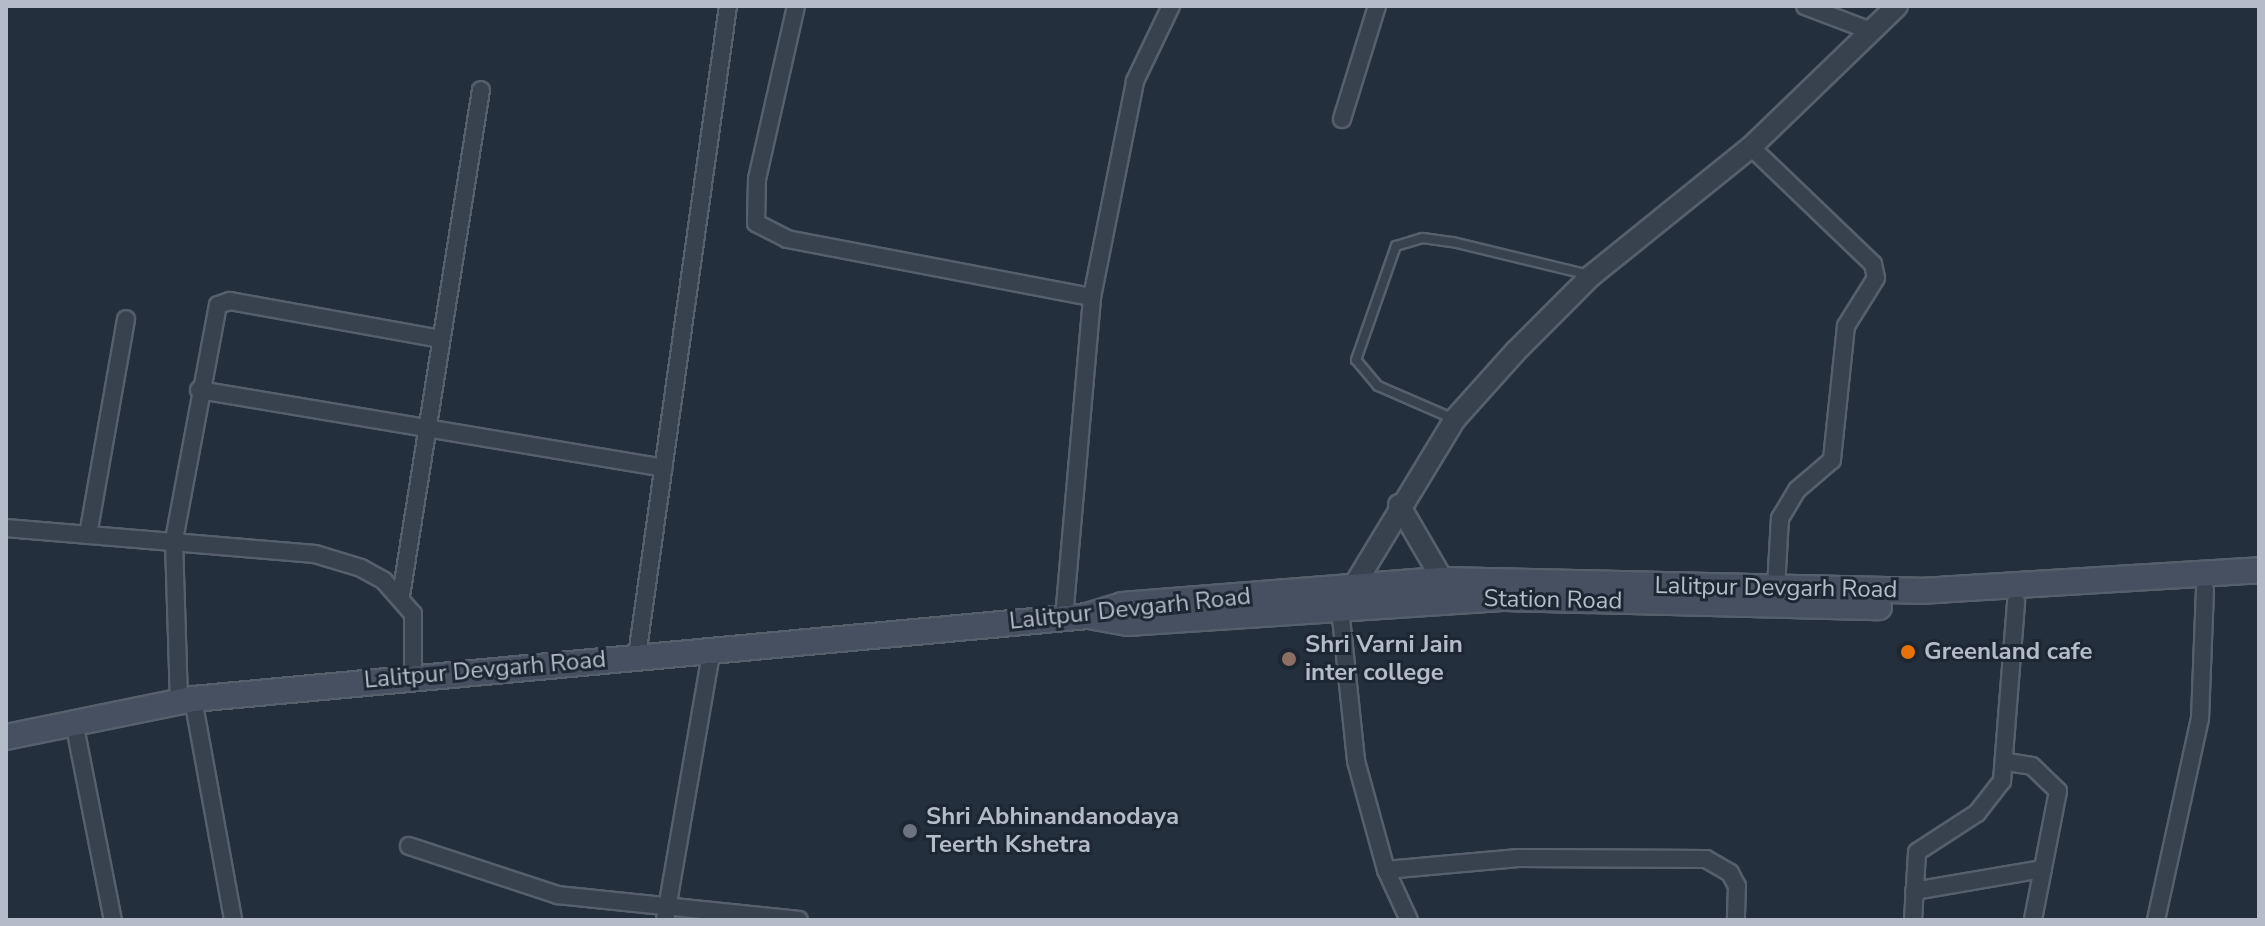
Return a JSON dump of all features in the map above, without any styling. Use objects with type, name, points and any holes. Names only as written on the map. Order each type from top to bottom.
[{"type":"main road","name":"Lalitpur Devgarh Road","points":[[6,737],[186,700],[413,676],[1075,617],[1122,605],[1353,587],[1920,591],[2259,570]]},
{"type":"main road","name":"Station Road","points":[[1075,617],[1127,623],[1340,608],[1449,590],[2016,602],[2259,585]]},
{"type":"street","points":[[637,656],[728,6]]},
{"type":"street","points":[[796,6],[757,179],[756,223],[787,239],[1092,297]]},
{"type":"street","points":[[1075,617],[1092,297],[1135,81],[1171,6]]},
{"type":"street","points":[[1342,119],[1377,6]]},
{"type":"street","points":[[1805,6],[1871,31]]},
{"type":"street","points":[[1409,920],[1386,870],[1347,713],[1340,608],[1399,505],[1455,419],[1591,276],[1751,147],[1897,6]]},
{"type":"street","points":[[401,596],[481,90]]},
{"type":"street","points":[[1751,147],[1873,264],[1876,278],[1846,326],[1832,460],[1797,490],[1780,518],[1776,588]]},
{"type":"street","points":[[233,920],[186,700],[174,540],[215,311],[230,301],[441,339]]},
{"type":"street","points":[[88,535],[126,319]]},
{"type":"street","points":[[199,390],[426,432],[664,468]]},
{"type":"street","points":[[1399,505],[1449,590]]},
{"type":"street","points":[[6,528],[315,554],[361,568],[401,596],[413,614],[413,676]]},
{"type":"street","points":[[2156,920],[2200,719],[2205,589]]},
{"type":"street","points":[[1913,920],[1917,852],[1992,799],[2007,762],[2016,602]]},
{"type":"street","points":[[667,914],[712,649]]},
{"type":"street","points":[[74,722],[113,920]]},
{"type":"street","points":[[2007,762],[2032,766],[2058,791],[2033,920]]},
{"type":"street","points":[[409,846],[520,886],[667,914],[793,920]]},
{"type":"street","points":[[1386,870],[1518,858],[1706,859],[1730,873],[1737,886],[1736,920]]},
{"type":"street","points":[[1914,891],[2043,869]]},
{"type":"lane","points":[[1455,419],[1378,386],[1356,360],[1396,246],[1423,238],[1453,242],[1591,276]]},
{"type":"place","name":"Greenland cafe","points":[[1908,652]]},
{"type":"place","name":"Shri Varni Jain inter college","points":[[1289,659]]},
{"type":"place","name":"Shri Abhinandanodaya Teerth Kshetra","points":[[910,831]]}]
